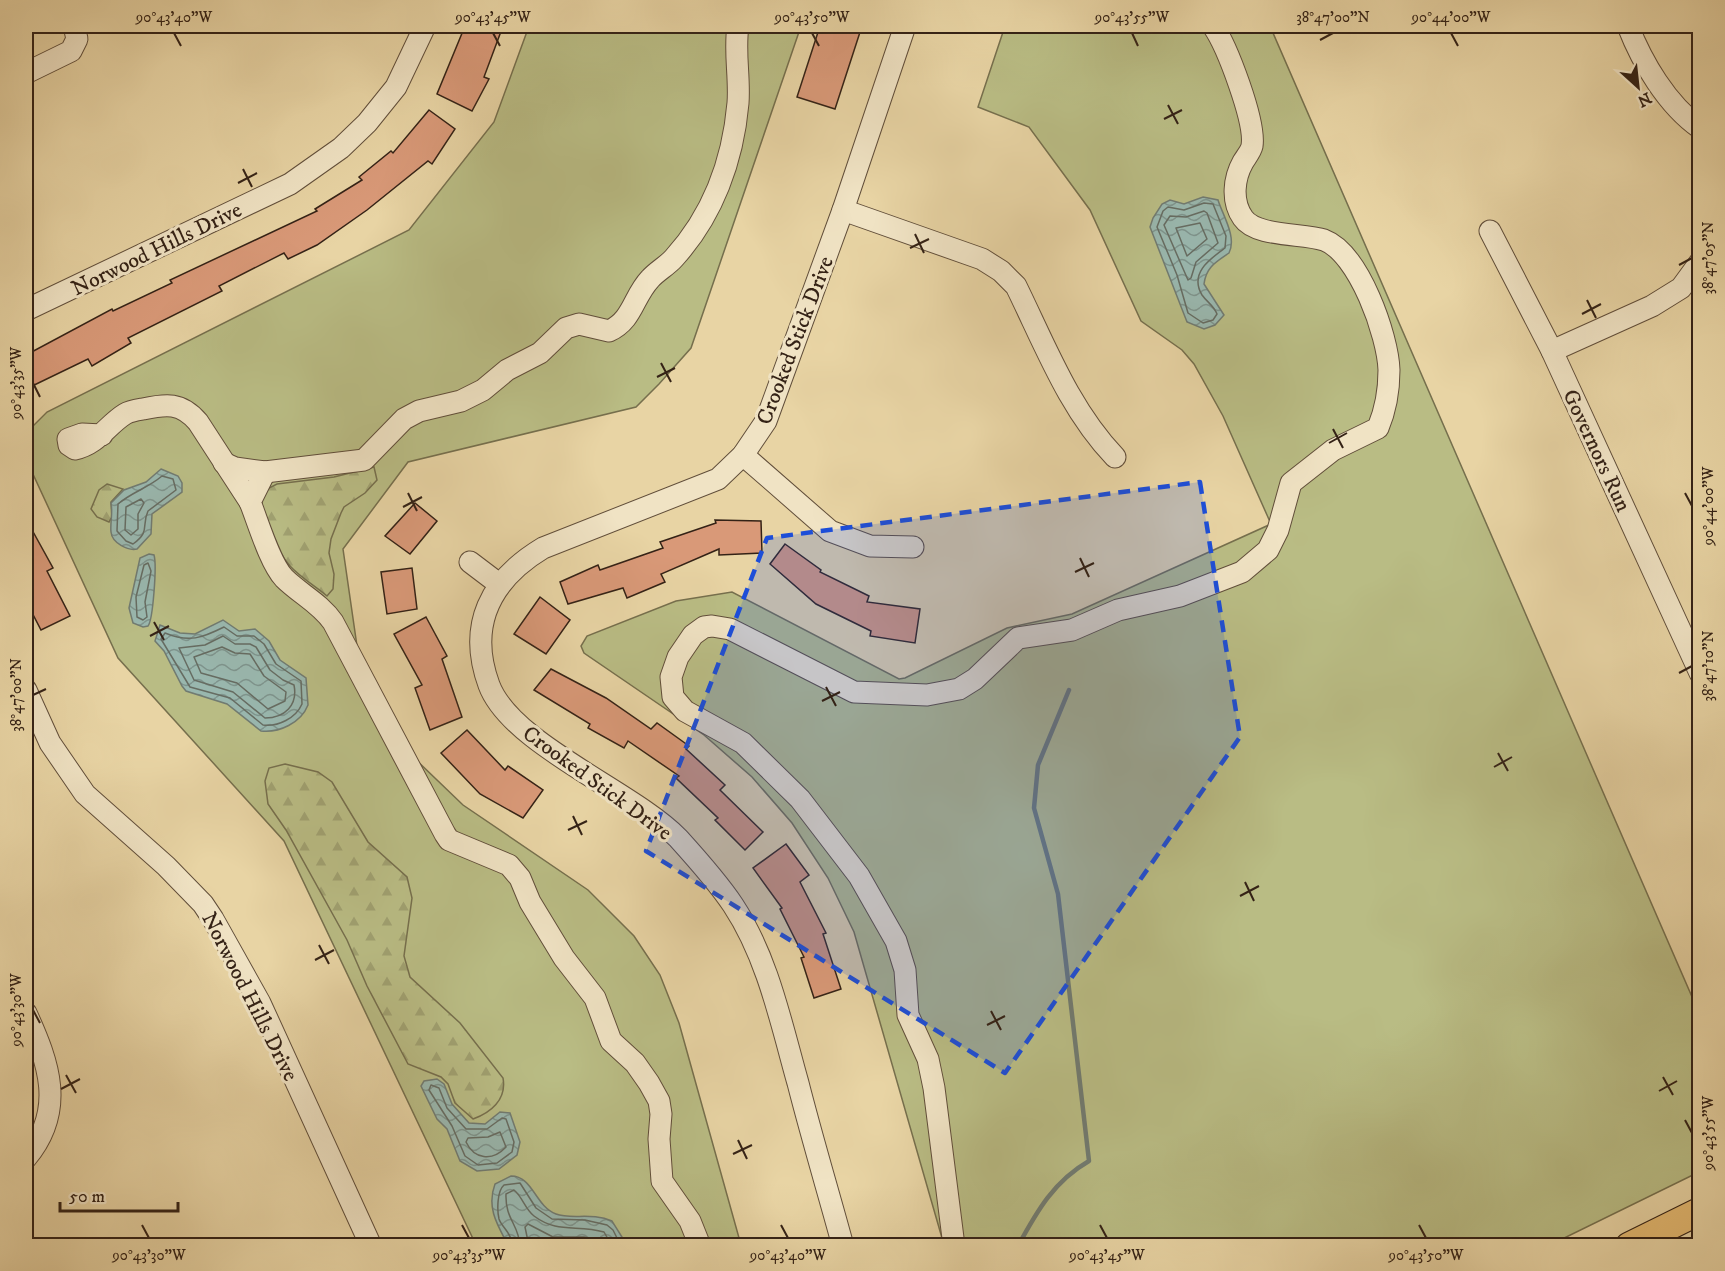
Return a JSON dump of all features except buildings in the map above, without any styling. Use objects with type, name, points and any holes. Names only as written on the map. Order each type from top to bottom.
[{"type":"main road","points":[[1629,1245],[1700,1211]]},
{"type":"street","points":[[26,73],[71,51],[77,39],[74,26]]},
{"type":"street","name":"Norwood Hills Drive","points":[[26,310],[290,184],[341,148],[367,123],[396,87],[425,26]]},
{"type":"street","points":[[224,463],[235,468],[265,472],[364,460],[404,419],[418,411],[460,401],[483,390],[507,370],[540,353],[566,327],[579,324],[609,331],[626,321],[649,280],[685,245],[708,209],[722,180],[730,154],[738,103],[736,54],[738,26]]},
{"type":"street","name":"Crooked Stick Drive","points":[[843,1245],[767,974],[739,917],[711,876],[676,837],[633,803],[511,720],[490,687],[480,646],[486,605],[499,584],[518,563],[543,548],[718,479],[743,455],[766,421],[843,210],[904,26]]},
{"type":"street","points":[[954,1245],[934,1088],[927,1059],[908,1015],[905,970],[896,941],[859,876],[800,799],[743,743],[685,711],[673,697],[671,677],[678,657],[693,635],[704,627],[712,626],[730,629],[854,692],[927,695],[959,689],[975,679],[1018,638],[1072,630],[1118,610],[1180,596],[1242,572],[1268,550],[1278,530],[1291,483],[1333,450],[1378,428],[1387,406],[1389,369],[1382,331],[1366,292],[1347,256],[1325,240],[1259,229],[1243,219],[1237,202],[1235,181],[1252,146],[1250,128],[1244,96],[1213,26]]},
{"type":"street","points":[[1628,26],[1641,54],[1669,96],[1682,114],[1700,128]]},
{"type":"street","points":[[843,210],[982,259],[1001,271],[1016,286],[1080,414],[1094,435],[1115,457]]},
{"type":"street","name":"Governors Run","points":[[1490,231],[1552,351],[1700,673]]},
{"type":"street","points":[[1552,351],[1652,306],[1681,288],[1700,262]]},
{"type":"street","points":[[102,435],[126,412],[165,404],[178,405],[189,411],[198,422],[250,502],[272,557],[284,578],[321,608],[333,622],[449,840],[509,865],[520,878],[530,902],[564,958],[595,998],[611,1041],[635,1064],[649,1083],[659,1101],[661,1114],[659,1139],[662,1181],[690,1221],[700,1245]]},
{"type":"street","points":[[743,455],[830,531],[870,546],[913,547]]},
{"type":"street","points":[[250,502],[265,472]]},
{"type":"street","points":[[470,562],[499,584]]},
{"type":"street","name":"Norwood Hills Drive","points":[[26,690],[50,743],[85,794],[166,866],[203,904],[213,919],[260,1003],[371,1245]]},
{"type":"street","points":[[26,1012],[49,1069],[51,1093],[42,1134],[26,1158]]},
{"type":"highlighted area","points":[[1200,482],[1240,737],[1005,1073],[646,851],[767,538]]},
{"type":"green space","points":[[529,26],[801,26],[691,348],[636,407],[408,462],[343,549],[357,646],[411,755],[463,805],[588,890],[634,936],[660,975],[679,1023],[741,1245],[476,1245],[284,841],[118,658],[26,459],[26,433],[47,412],[409,230],[494,122]]},
{"type":"green space","points":[[1005,26],[1270,26],[1699,1013],[1699,1172],[1550,1245],[944,1245],[854,932],[828,878],[792,823],[752,777],[704,735],[584,653],[581,646],[587,636],[676,601],[732,592],[899,679],[905,678],[1007,628],[1072,614],[1271,524],[1223,416],[1194,364],[1182,350],[1141,321],[1090,210],[1029,127],[978,107]]},
{"type":"green space","points":[[374,467],[377,480],[365,493],[344,507],[331,539],[329,553],[334,574],[333,589],[327,596],[294,570],[279,551],[265,519],[263,491],[277,484],[334,477]]},
{"type":"green space","points":[[107,484],[123,489],[111,502],[112,517],[109,522],[97,517],[91,509],[99,490]]},
{"type":"green space","points":[[285,764],[318,772],[332,782],[368,842],[407,877],[412,898],[404,956],[410,977],[460,1023],[503,1078],[504,1086],[500,1099],[485,1113],[473,1119],[455,1103],[448,1084],[441,1077],[408,1064],[367,986],[347,940],[286,830],[268,804],[265,781],[269,768]]},
{"type":"water","points":[[1203,197],[1218,200],[1231,240],[1229,253],[1209,269],[1204,284],[1224,315],[1215,325],[1204,329],[1187,322],[1150,227],[1162,204],[1170,200],[1184,204]]},
{"type":"water","points":[[161,469],[178,476],[182,483],[182,492],[152,514],[151,534],[137,549],[117,543],[112,536],[111,503],[124,490],[146,482]]},
{"type":"water","points":[[149,554],[154,555],[155,561],[154,592],[150,622],[148,626],[143,627],[133,623],[129,608],[140,558]]},
{"type":"water","points":[[223,620],[239,631],[255,629],[269,641],[280,660],[306,678],[308,705],[300,717],[289,726],[261,731],[227,704],[186,691],[164,651],[155,641],[160,625],[180,633],[195,634]]},
{"type":"water","points":[[437,1079],[444,1084],[452,1104],[469,1123],[485,1124],[500,1112],[510,1113],[520,1142],[517,1155],[499,1169],[477,1171],[460,1161],[447,1129],[437,1119],[421,1086],[424,1081]]},
{"type":"water","points":[[511,1176],[524,1181],[543,1205],[556,1214],[597,1217],[612,1221],[627,1245],[508,1245],[494,1216],[492,1201],[495,1184]]},
{"type":"waterway","points":[[1018,1246],[1056,1187],[1089,1161],[1058,894],[1034,808],[1038,765],[1069,690]]}]
